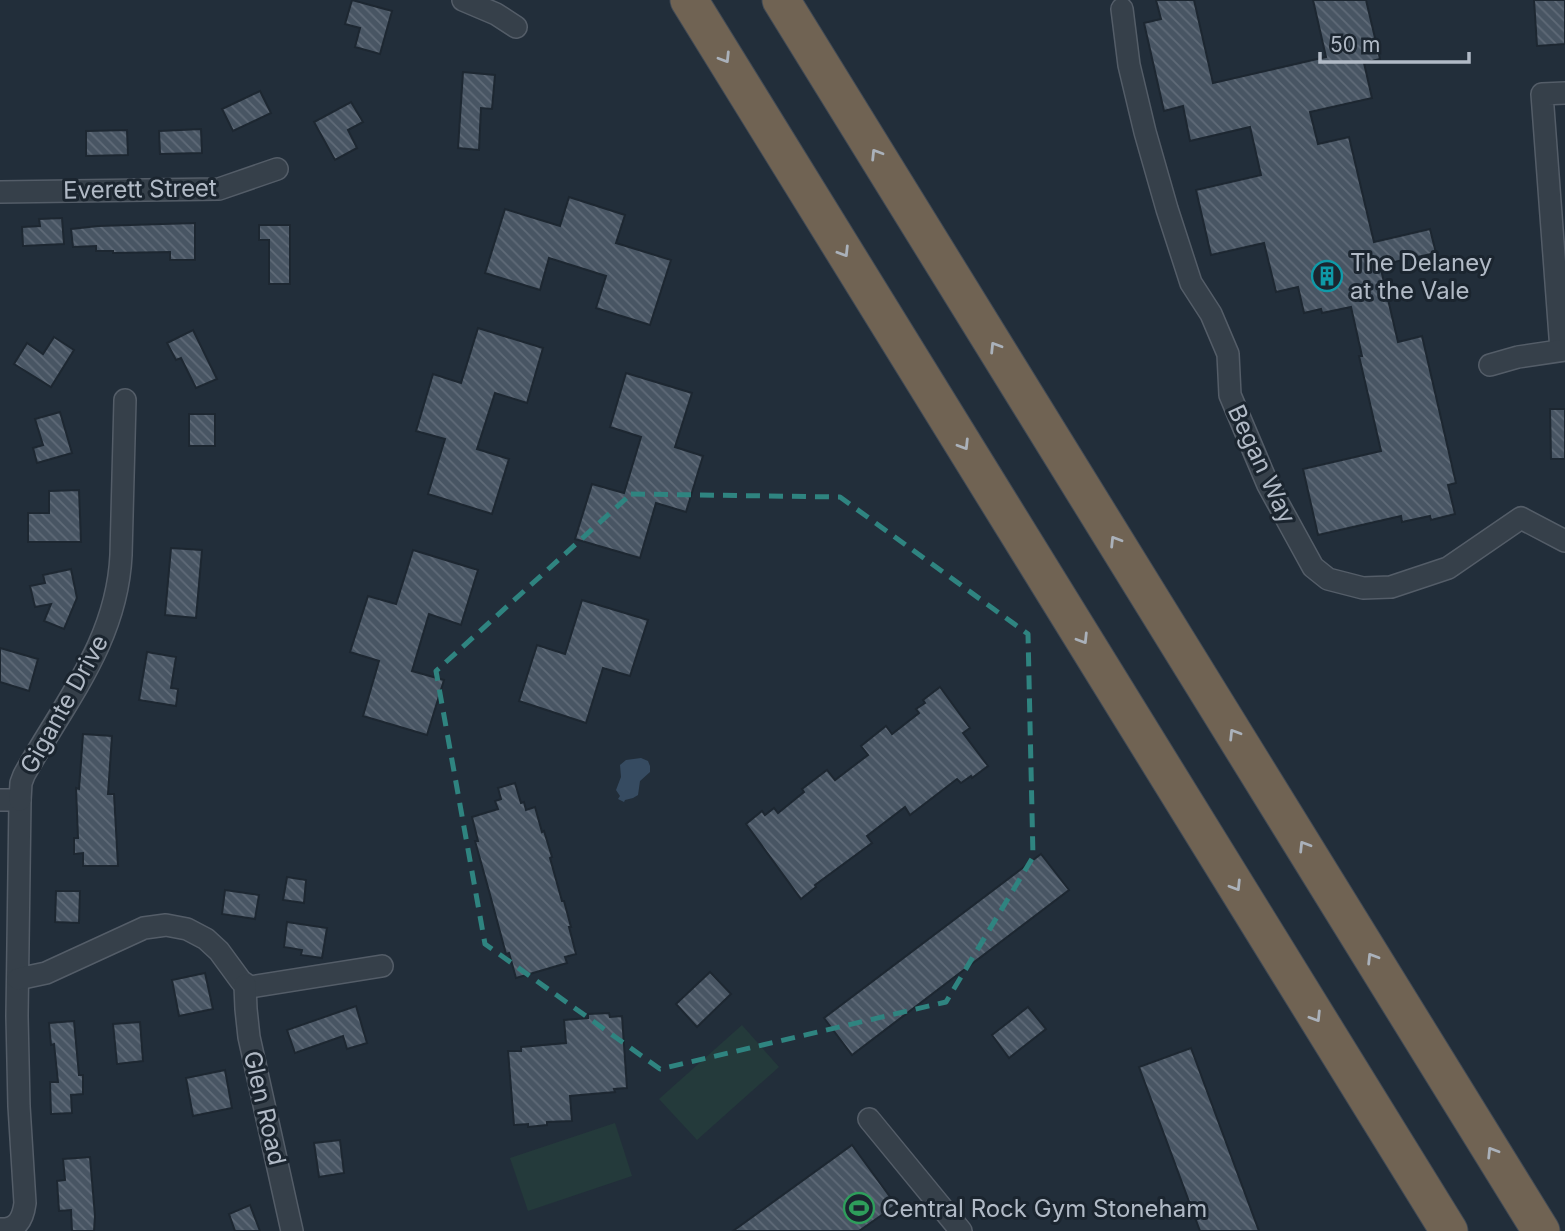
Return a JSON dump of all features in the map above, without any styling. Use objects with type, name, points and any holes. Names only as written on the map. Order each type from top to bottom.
[{"type":"highway","points":[[689,0],[1449,1231]]},
{"type":"highway","points":[[781,0],[1539,1224]]},
{"type":"highway","points":[[1382,1122],[1423,1231]]},
{"type":"street","points":[[463,0],[496,14],[516,27]]},
{"type":"street","name":"Began Way","points":[[1122,9],[1129,65],[1145,132],[1191,283],[1211,314],[1228,354],[1230,395],[1268,485],[1313,567],[1328,579],[1363,588],[1391,587],[1448,568],[1521,518],[1565,541]]},
{"type":"street","points":[[1490,365],[1518,357],[1563,350],[1542,94],[1565,93]]},
{"type":"street","name":"Everett Street","points":[[0,192],[219,189],[277,169]]},
{"type":"street","name":"Gigante Drive","points":[[9,1226],[22,1215],[25,1203],[19,1106],[8,1016],[18,979],[10,800],[98,649],[108,625],[121,569],[125,400]]},
{"type":"street","points":[[18,979],[46,973],[145,928],[166,925],[187,929],[206,939],[219,951],[245,985],[257,987],[382,966]]},
{"type":"street","name":"Glen Road","points":[[245,985],[249,1037],[292,1231]]},
{"type":"street","points":[[869,1119],[961,1231]]},
{"type":"highlighted area","points":[[631,494],[840,497],[1028,634],[1033,857],[946,1002],[660,1069],[485,944],[436,671]]},
{"type":"green space","points":[[742,1025],[779,1067],[697,1140],[659,1099]]},
{"type":"green space","points":[[615,1123],[632,1176],[528,1211],[510,1158]]},
{"type":"water","points":[[641,758],[648,761],[650,772],[640,781],[638,795],[624,802],[618,799],[620,796],[616,790],[621,777],[620,765],[626,760]]},
{"type":"building","points":[[352,0],[392,11],[380,54],[355,47],[360,28],[345,24]]},
{"type":"building","name":"The Delaney at the Vale","points":[[1156,0],[1194,0],[1213,83],[1326,57],[1313,0],[1366,0],[1380,59],[1364,63],[1372,98],[1310,112],[1318,144],[1349,137],[1374,242],[1430,229],[1436,253],[1380,265],[1398,342],[1422,336],[1456,483],[1448,485],[1455,514],[1431,520],[1430,516],[1402,522],[1401,516],[1318,535],[1303,469],[1381,451],[1359,356],[1362,356],[1351,307],[1322,313],[1321,309],[1304,313],[1298,287],[1276,292],[1264,243],[1211,255],[1196,190],[1261,175],[1250,127],[1190,141],[1183,106],[1164,111],[1144,23],[1161,19]]},
{"type":"building","points":[[1534,0],[1565,0],[1565,44],[1537,46]]},
{"type":"building","points":[[463,72],[495,75],[492,109],[481,108],[479,150],[458,148]]},
{"type":"building","points":[[260,91],[271,113],[233,131],[222,109]]},
{"type":"building","points":[[351,102],[363,122],[348,130],[357,148],[335,160],[314,122]]},
{"type":"building","points":[[201,129],[202,153],[160,154],[159,131]]},
{"type":"building","points":[[127,130],[128,155],[86,156],[86,131]]},
{"type":"building","points":[[569,197],[625,215],[616,243],[671,260],[650,325],[596,308],[606,276],[549,258],[540,290],[485,273],[505,209],[560,226]]},
{"type":"building","points":[[62,218],[64,244],[23,246],[22,227],[40,226],[39,219]]},
{"type":"building","points":[[195,223],[195,260],[170,260],[170,252],[113,253],[96,251],[96,246],[73,247],[71,229]]},
{"type":"building","points":[[259,225],[290,225],[290,284],[269,284],[269,240],[259,240]]},
{"type":"building","points":[[478,328],[543,348],[527,403],[495,393],[477,449],[509,459],[492,514],[428,494],[445,439],[416,431],[433,374],[461,383]]},
{"type":"building","points":[[193,330],[217,379],[196,388],[181,358],[176,360],[167,343]]},
{"type":"building","points":[[54,337],[74,350],[51,387],[14,364],[27,343],[43,354]]},
{"type":"building","points":[[626,373],[692,393],[675,447],[703,456],[686,512],[656,503],[640,558],[575,539],[592,484],[624,493],[641,437],[610,427]]},
{"type":"building","points":[[1550,409],[1565,409],[1565,459],[1551,459]]},
{"type":"building","points":[[60,412],[72,453],[37,463],[33,448],[43,445],[35,419]]},
{"type":"building","points":[[189,414],[215,414],[215,446],[189,446]]},
{"type":"building","points":[[79,490],[81,542],[28,542],[28,513],[49,513],[49,491]]},
{"type":"building","points":[[171,548],[202,550],[196,618],[165,615]]},
{"type":"building","points":[[413,550],[478,570],[461,625],[429,614],[412,671],[444,680],[427,735],[363,716],[379,661],[350,652],[368,596],[396,604]]},
{"type":"building","points":[[71,569],[77,598],[64,629],[44,621],[51,604],[35,607],[30,586],[45,583],[43,575]]},
{"type":"building","points":[[582,600],[648,620],[630,676],[603,668],[586,723],[519,701],[537,645],[565,654]]},
{"type":"building","points":[[0,648],[38,659],[29,691],[0,682]]},
{"type":"building","points":[[147,652],[176,657],[171,688],[178,689],[176,706],[139,700]]},
{"type":"building","points":[[940,687],[970,728],[963,733],[988,766],[961,783],[957,779],[910,815],[905,807],[867,836],[872,843],[815,885],[816,887],[801,899],[746,824],[762,811],[765,815],[774,808],[778,813],[804,792],[802,789],[827,770],[835,780],[868,755],[861,746],[886,726],[892,734],[919,713],[916,709],[925,703],[923,700]]},
{"type":"building","points":[[83,734],[112,736],[108,794],[114,794],[118,866],[83,866],[83,853],[74,854],[74,838],[78,838],[76,788],[79,789]]},
{"type":"building","points":[[515,783],[521,803],[524,802],[526,810],[535,807],[542,832],[544,831],[576,954],[565,957],[567,963],[516,978],[509,953],[506,954],[475,841],[478,841],[472,817],[498,809],[495,801],[501,799],[498,788]]},
{"type":"building","points":[[1041,854],[1069,890],[852,1055],[824,1018]]},
{"type":"building","points":[[287,877],[306,880],[304,903],[283,900]]},
{"type":"building","points":[[225,890],[259,895],[255,919],[222,914]]},
{"type":"building","points":[[56,891],[80,891],[79,923],[55,922]]},
{"type":"building","points":[[287,922],[327,928],[322,958],[301,955],[302,950],[284,947]]},
{"type":"building","points":[[710,972],[731,994],[697,1027],[676,1004]]},
{"type":"building","points":[[205,973],[213,1009],[179,1016],[172,980]]},
{"type":"building","points":[[356,1006],[367,1043],[347,1049],[343,1036],[295,1053],[287,1030]]},
{"type":"building","points":[[1028,1007],[1046,1029],[1009,1058],[992,1035]]},
{"type":"building","points":[[609,1013],[610,1017],[622,1016],[627,1088],[614,1089],[615,1092],[570,1096],[572,1121],[547,1122],[547,1125],[528,1127],[528,1124],[514,1125],[508,1051],[521,1051],[521,1047],[566,1043],[564,1020],[588,1018],[588,1014]]},
{"type":"building","points":[[74,1021],[79,1075],[83,1075],[83,1094],[71,1095],[72,1113],[51,1114],[50,1082],[58,1082],[49,1023]]},
{"type":"building","points":[[140,1022],[143,1061],[117,1064],[113,1024]]},
{"type":"building","points":[[1191,1048],[1259,1231],[1200,1231],[1139,1067]]},
{"type":"building","points":[[225,1070],[232,1108],[193,1116],[186,1078]]},
{"type":"building","points":[[340,1140],[344,1173],[319,1177],[314,1143]]},
{"type":"building","points":[[852,1145],[896,1205],[859,1231],[733,1231]]},
{"type":"building","points":[[90,1157],[94,1231],[72,1231],[71,1210],[59,1211],[57,1181],[65,1180],[63,1159]]},
{"type":"building","points":[[250,1205],[260,1231],[235,1231],[229,1214]]},
{"type":"place","name":"The Delaney at the Vale","points":[[1327,276]]},
{"type":"place","name":"Central Rock Gym Stoneham","points":[[859,1208]]}]
